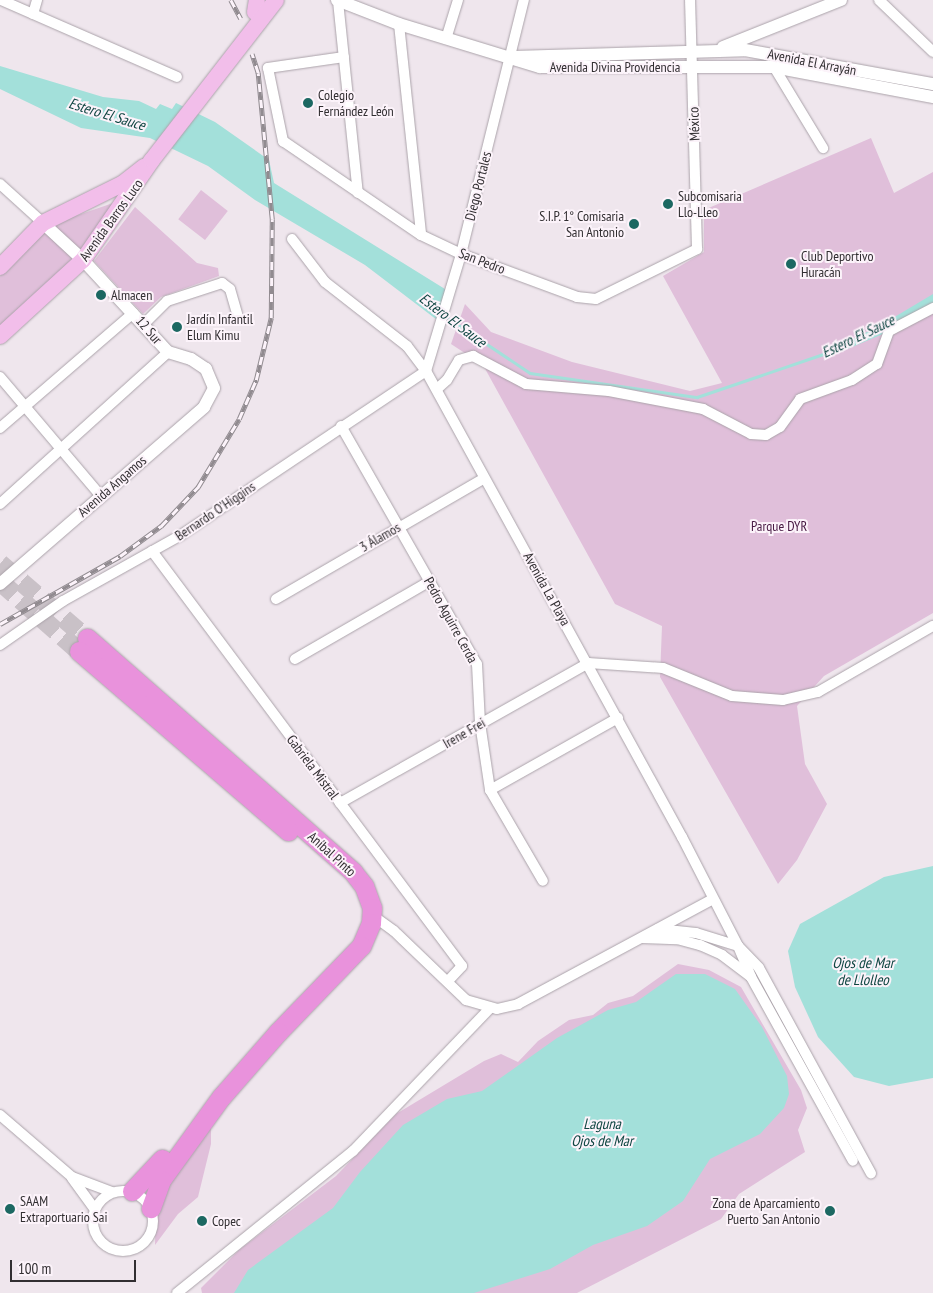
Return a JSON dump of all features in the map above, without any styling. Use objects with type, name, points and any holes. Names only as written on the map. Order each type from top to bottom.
[{"type":"highway","name":"Aníbal Pinto","points":[[83,645],[353,872],[368,893],[365,911],[358,922],[351,941],[246,1051],[158,1165],[132,1191]]},
{"type":"highway","points":[[151,1208],[161,1180],[221,1097],[278,1032],[356,953],[368,931],[365,911]]},
{"type":"main road","name":"Avenida Barros Luco","points":[[0,336],[84,260],[152,160],[208,89],[250,30],[276,0]]},
{"type":"main road","name":"Avenida Barros Luco","points":[[250,30],[258,4]]},
{"type":"main road","name":"Avenida Barros Luco","points":[[0,267],[43,223],[122,184],[152,160]]},
{"type":"street","points":[[1,0],[177,77]]},
{"type":"street","points":[[33,14],[37,0]]},
{"type":"street","name":"Avenida Divina Providencia","points":[[327,0],[338,0],[399,24],[540,67],[691,66]]},
{"type":"street","points":[[338,0],[358,193]]},
{"type":"street","points":[[446,39],[458,0]]},
{"type":"street","name":"Diego Portales","points":[[426,371],[437,343],[458,268],[524,0]]},
{"type":"street","name":"México","points":[[690,0],[697,249]]},
{"type":"street","points":[[691,66],[718,49],[841,0]]},
{"type":"street","points":[[879,0],[933,52]]},
{"type":"street","points":[[399,24],[421,235]]},
{"type":"street","name":"Avenida El Arrayán","points":[[690,51],[718,49],[766,52],[933,84]]},
{"type":"street","name":"Avenida Divina Providencia","points":[[510,57],[690,51]]},
{"type":"street","name":"San Pedro","points":[[344,57],[268,68],[283,141],[421,235],[461,254],[578,297],[596,299],[697,249]]},
{"type":"street","name":"Avenida El Arrayán","points":[[691,66],[774,67],[933,97]]},
{"type":"street","points":[[774,67],[823,148]]},
{"type":"street","name":"12 Sur","points":[[0,184],[84,260],[168,352],[202,365],[214,384]]},
{"type":"street","name":"Avenida La Playa","points":[[292,239],[325,282],[407,346],[426,371],[618,718],[738,946],[751,977],[854,1161]]},
{"type":"street","points":[[144,324],[167,301],[222,283],[230,289],[238,314]]},
{"type":"street","points":[[436,390],[447,380],[459,360],[473,356],[526,384],[609,391],[703,409],[751,434],[766,436],[780,427],[800,399],[852,380],[877,364],[889,331],[933,308]]},
{"type":"street","points":[[0,428],[133,313]]},
{"type":"street","points":[[0,504],[168,352]]},
{"type":"street","name":"Bernardo O'Higgins","points":[[0,645],[63,601],[152,551],[426,371]]},
{"type":"street","points":[[0,377],[101,496]]},
{"type":"street","name":"Avenida Angamos","points":[[2,578],[204,407],[212,397],[214,384]]},
{"type":"street","name":"Pedro Aguirre Cerda","points":[[341,426],[478,664],[480,723],[490,790],[543,881]]},
{"type":"street","name":"3 Álamos","points":[[276,599],[398,526],[485,478]]},
{"type":"street","name":"Gabriela Mistral","points":[[152,551],[462,966],[448,982]]},
{"type":"street","points":[[295,659],[430,581]]},
{"type":"street","points":[[588,663],[649,666],[685,675],[732,696],[783,700],[818,692],[933,626]]},
{"type":"street","name":"Irene Frei","points":[[340,803],[588,663]]},
{"type":"street","points":[[490,790],[618,718]]},
{"type":"street","points":[[365,911],[448,982],[466,1000],[490,1008],[518,1004],[713,899]]},
{"type":"street","points":[[657,929],[696,933],[738,946],[759,968],[871,1173]]},
{"type":"street","points":[[639,938],[666,938],[700,945],[732,962],[751,977]]},
{"type":"street","points":[[177,1293],[353,1151],[490,1008]]},
{"type":"street","points":[[0,1115],[72,1177],[95,1210]]},
{"type":"street","points":[[72,1177],[112,1192],[132,1191],[143,1198],[151,1208],[153,1226],[149,1237],[136,1248],[123,1251],[111,1248],[97,1236],[93,1223],[95,1210],[102,1199],[112,1192]]},
{"type":"green space","name":"Parque DYR","points":[[871,138],[894,193],[933,172],[933,613],[824,676],[797,706],[805,764],[827,804],[797,860],[778,884],[660,677],[662,626],[615,604],[483,365],[451,344],[465,304],[491,332],[572,362],[690,391],[722,383],[663,276],[704,252],[704,210]]},
{"type":"green space","points":[[201,190],[228,211],[205,240],[178,219]]},
{"type":"green space","points":[[116,202],[76,259],[0,328],[0,276],[33,238],[52,224]]},
{"type":"green space","points":[[135,207],[197,263],[218,268],[219,276],[161,297],[143,314],[94,261]]},
{"type":"green space","name":"Laguna Ojos de Mar","points":[[678,964],[709,970],[741,987],[801,1090],[807,1108],[798,1130],[805,1152],[739,1194],[721,1219],[577,1293],[202,1293],[201,1288],[239,1250],[336,1176],[396,1114],[484,1061],[501,1054],[518,1062],[538,1041],[569,1020],[593,1015],[608,1003],[633,996]]},
{"type":"green space","points":[[211,1122],[211,1144],[198,1197],[178,1214],[155,1245],[156,1209],[165,1184]]},
{"type":"water","points":[[0,66],[103,97],[139,101],[156,109],[160,104],[172,109],[176,103],[215,122],[269,160],[274,183],[453,294],[445,326],[365,265],[255,200],[208,166],[150,138],[81,128],[0,89]]},
{"type":"water","points":[[933,294],[933,313],[826,358]]},
{"type":"water","name":"Ojos de Mar de Llolleo","points":[[933,866],[933,1078],[889,1086],[854,1077],[818,1037],[795,987],[788,951],[800,924],[884,877]]},
{"type":"water","name":"Laguna Ojos de Mar","points":[[676,974],[705,974],[735,989],[762,1027],[787,1076],[789,1094],[784,1108],[760,1134],[710,1159],[683,1201],[647,1226],[593,1245],[550,1269],[474,1293],[234,1293],[248,1270],[333,1208],[360,1172],[403,1125],[447,1099],[482,1091],[557,1038],[608,1010],[636,1002]]},
{"type":"waterway","name":"Estero El Sauce","points":[[445,316],[530,373],[697,397],[826,353],[875,329]]},
{"type":"tunnel","points":[[0,563],[87,638]]},
{"type":"tunnel","points":[[0,581],[79,651]]},
{"type":"railway","points":[[231,0],[241,19]]},
{"type":"railway","points":[[0,624],[120,556],[161,526],[198,487],[239,419],[256,380],[271,318],[272,219],[258,73],[252,54]]},
{"type":"place","name":"Colegio Fernández León","points":[[308,103]]},
{"type":"place","name":"Subcomisaria Llo-Lleo","points":[[668,204]]},
{"type":"place","name":"S.I.P. 1° Comisaria San Antonio","points":[[634,224]]},
{"type":"place","name":"Club Deportivo Huracán","points":[[791,264]]},
{"type":"place","name":"Almacen","points":[[101,295]]},
{"type":"place","name":"Jardín Infantil Elum Kimu","points":[[177,327]]},
{"type":"place","name":"SAAM Extraportuario Sai","points":[[10,1209]]},
{"type":"place","name":"Zona de Aparcamiento Puerto San Antonio","points":[[830,1211]]},
{"type":"place","name":"Copec","points":[[202,1221]]}]
